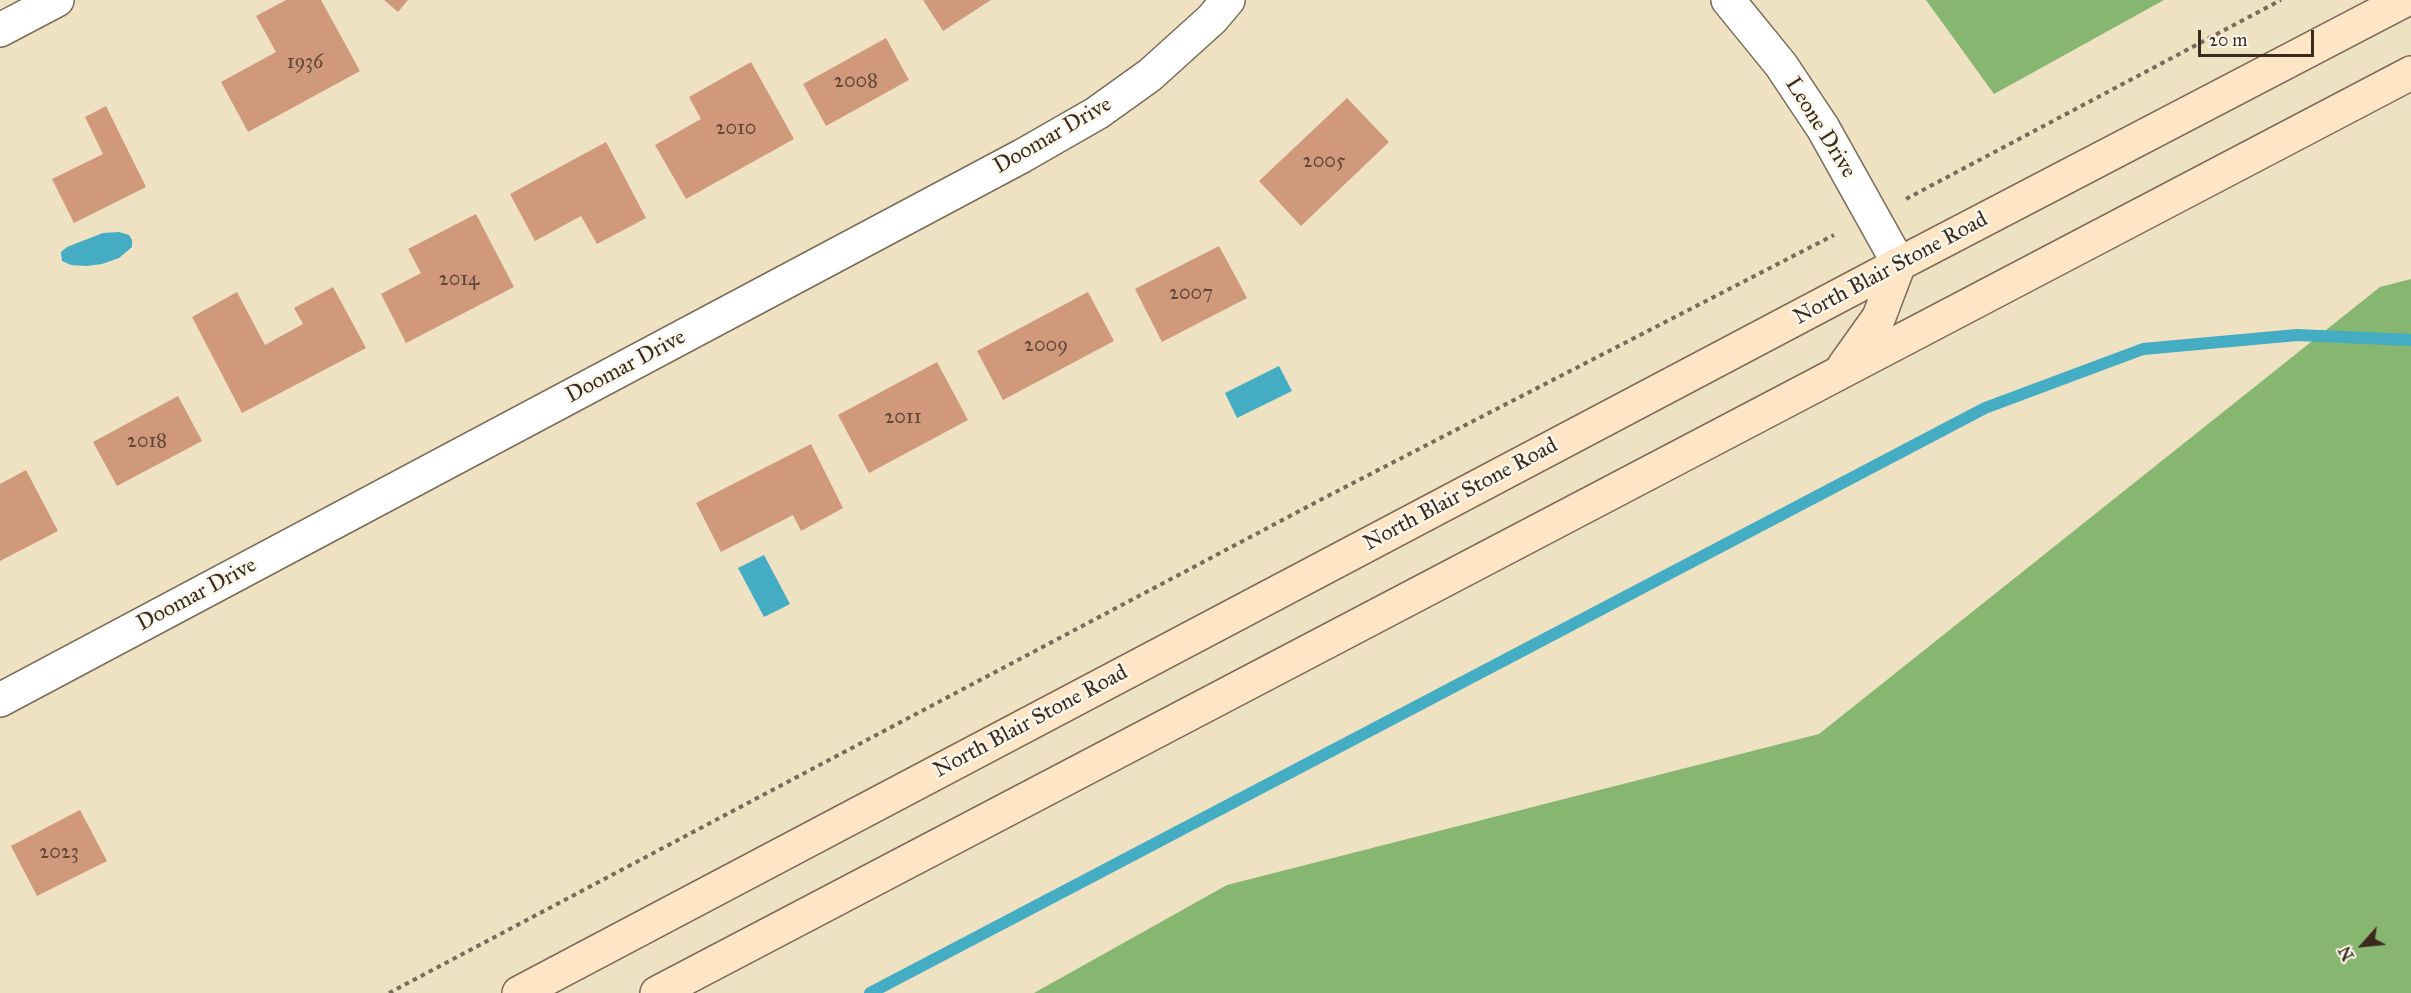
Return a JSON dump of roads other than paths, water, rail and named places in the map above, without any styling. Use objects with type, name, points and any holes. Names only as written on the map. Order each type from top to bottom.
[{"type":"main road","name":"North Blair Stone Road","points":[[519,993],[1899,264],[2405,0]]},
{"type":"main road","points":[[657,993],[2411,73]]},
{"type":"main road","points":[[1839,372],[1879,317],[1899,264]]},
{"type":"street","points":[[0,30],[57,0]]},
{"type":"street","name":"Doomar Drive","points":[[0,700],[1022,156],[1097,113],[1150,75],[1212,19],[1228,0]]},
{"type":"street","name":"Leone Drive","points":[[1728,0],[1781,65],[1823,128],[1899,264]]},
{"type":"water","points":[[119,232],[129,235],[132,247],[119,258],[102,264],[86,266],[71,265],[62,261],[61,252],[67,247],[103,233]]},
{"type":"water","points":[[1279,366],[1292,391],[1237,418],[1225,393]]},
{"type":"water","points":[[764,555],[790,604],[764,617],[738,568]]},
{"type":"waterway","points":[[870,993],[1985,408],[2143,349],[2297,335],[2411,340]]}]
